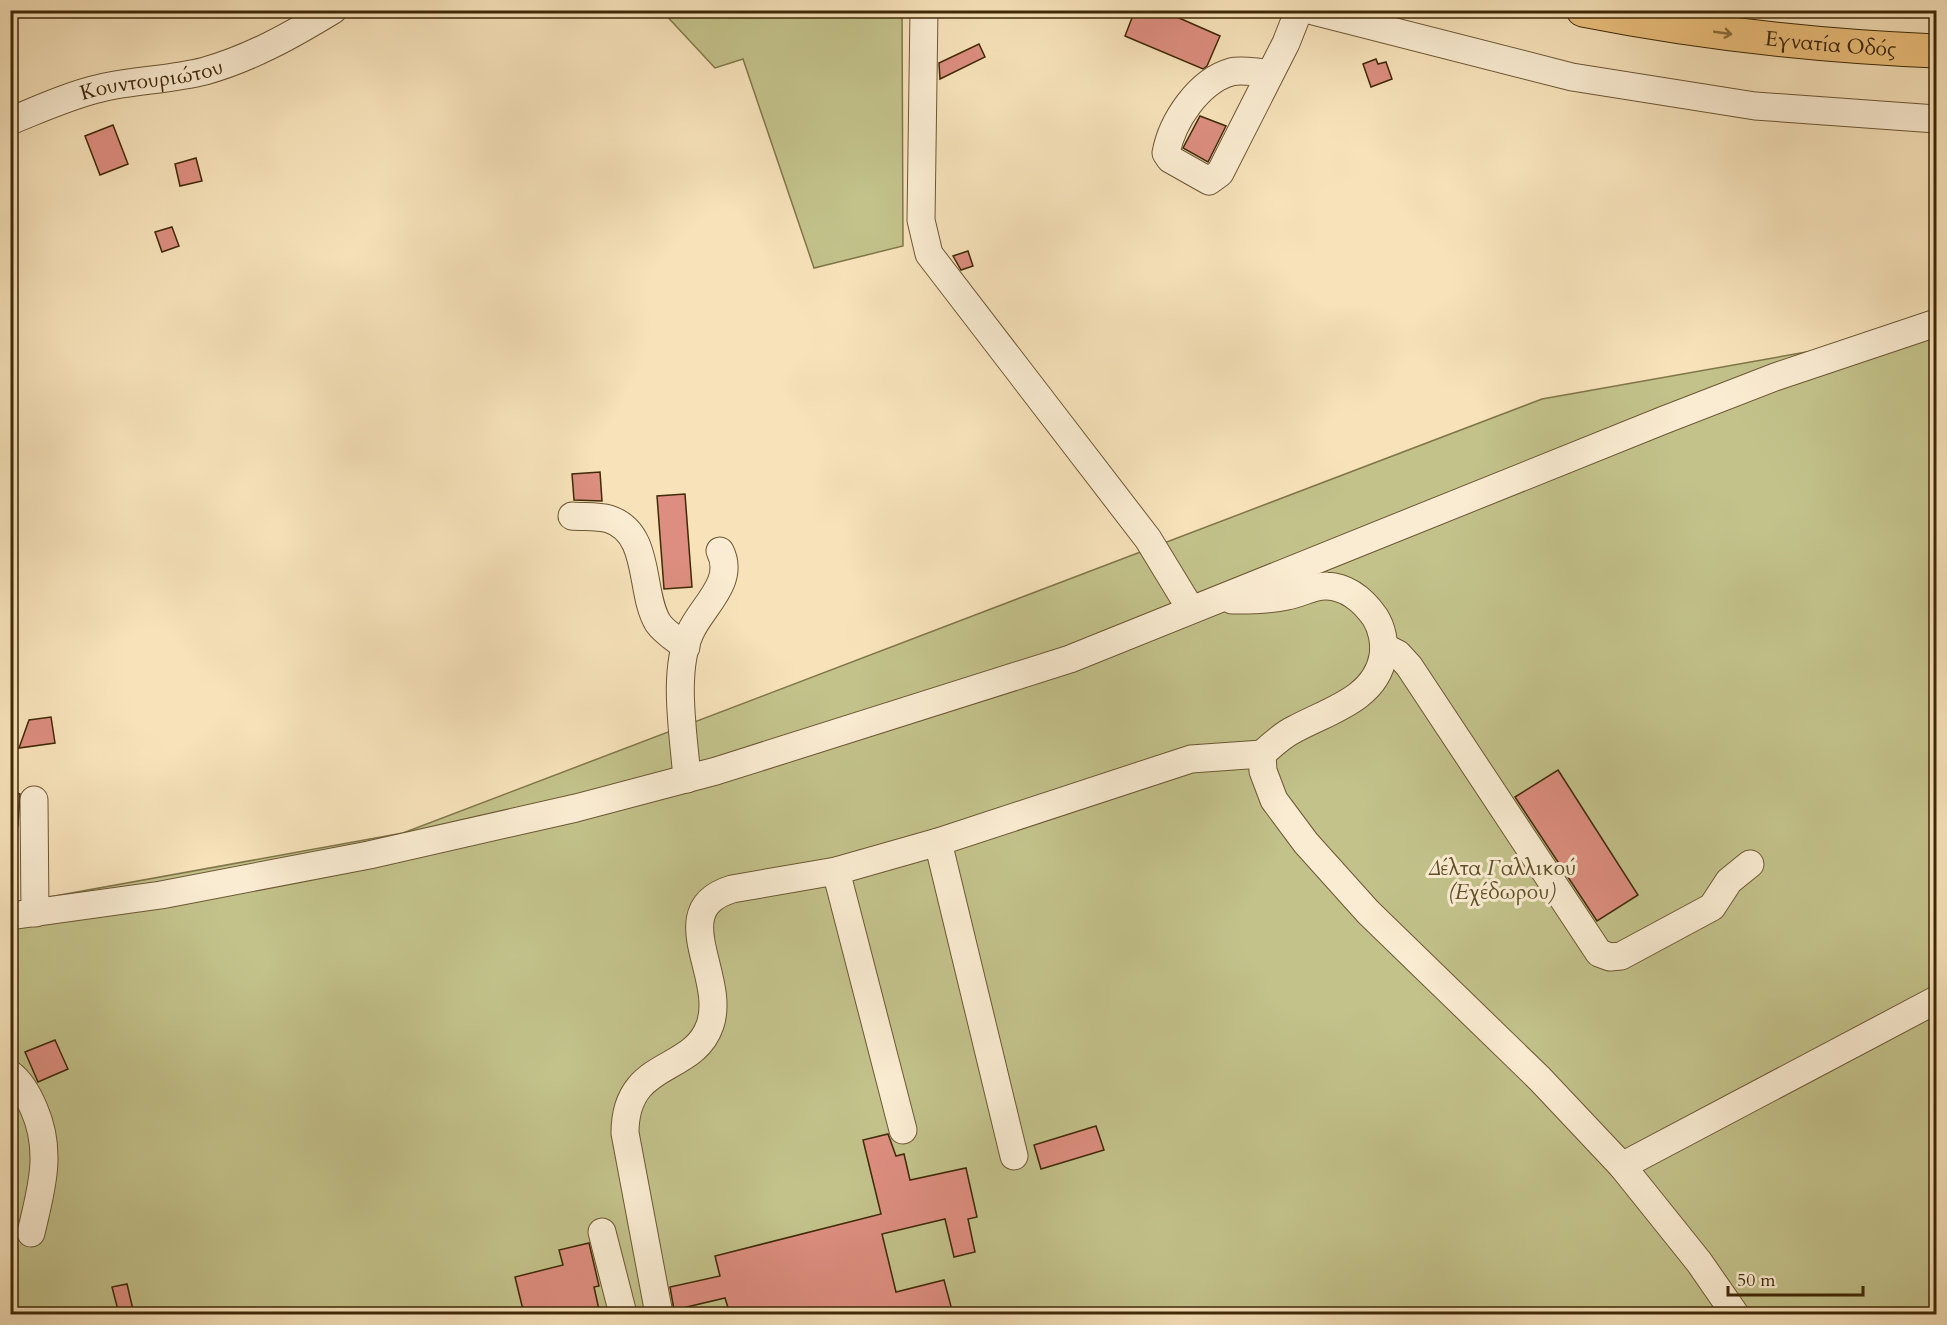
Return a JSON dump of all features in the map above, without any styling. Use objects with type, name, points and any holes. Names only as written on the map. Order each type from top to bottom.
[{"type":"highway","name":"Εγνατία Οδός","points":[[1583,10],[1635,21],[1757,37],[1936,51]]},
{"type":"street","name":"Κουντουριώτου","points":[[10,121],[58,101],[102,88],[156,82],[205,71],[246,57],[293,35],[333,10]]},
{"type":"street","points":[[924,10],[921,220],[923,238],[929,254],[1149,540],[1202,604]]},
{"type":"street","points":[[1269,73],[1286,43],[1299,10]]},
{"type":"street","points":[[1310,10],[1572,77],[1755,106],[1936,119]]},
{"type":"street","points":[[34,800],[23,915],[161,895],[369,855],[576,808],[687,779],[1070,659],[1154,626],[1202,604],[1753,385],[1936,323]]},
{"type":"street","points":[[572,516],[609,519],[637,544],[651,608],[659,625],[686,647]]},
{"type":"street","points":[[687,779],[681,666],[689,633],[723,577],[726,563],[720,552]]},
{"type":"street","points":[[659,1314],[625,1133],[625,1117],[630,1100],[640,1084],[694,1048],[710,1025],[714,998],[699,918],[704,905],[716,894],[732,889],[836,871],[938,842],[1191,759],[1262,754],[1293,729],[1356,698],[1372,682],[1382,663],[1384,647],[1379,623],[1365,602],[1344,589],[1325,585],[1288,596],[1202,604]]},
{"type":"street","points":[[1384,647],[1398,654],[1409,666],[1599,953],[1610,957],[1621,956],[1712,907],[1729,881],[1750,864]]},
{"type":"street","points":[[1262,754],[1263,771],[1274,800],[1306,843],[1368,912],[1540,1079],[1622,1166],[1699,1262],[1734,1314]]},
{"type":"street","points":[[938,842],[1014,1156]]},
{"type":"street","points":[[836,871],[903,1130]]},
{"type":"street","points":[[1622,1166],[1936,1000]]},
{"type":"street","points":[[10,1074],[31,1101],[46,1145],[45,1171],[31,1233]]},
{"type":"street","points":[[602,1232],[622,1314]]},
{"type":"street","points":[[616,1284],[653,1276]]},
{"type":"green space","points":[[662,11],[902,11],[903,246],[814,268],[743,59],[715,68]]},
{"type":"green space","name":"Δέλτα Γαλλικού (Εχέδωρου)","points":[[1936,329],[1936,1314],[11,1314],[11,904],[403,833],[1542,399]]},
{"type":"building","points":[[1135,10],[1161,10],[1220,36],[1207,66],[1203,69],[1125,36]]},
{"type":"building","points":[[979,44],[985,57],[940,79],[939,63]]},
{"type":"building","points":[[1376,59],[1378,64],[1386,62],[1392,79],[1371,87],[1363,64]]},
{"type":"building","points":[[1200,116],[1226,126],[1208,162],[1183,148]]},
{"type":"building","points":[[113,125],[128,164],[100,175],[85,136]]},
{"type":"building","points":[[196,158],[202,181],[180,186],[175,164]]},
{"type":"building","points":[[172,227],[179,246],[162,252],[155,232]]},
{"type":"building","points":[[968,251],[973,266],[961,270],[953,256]]},
{"type":"building","points":[[600,472],[602,501],[574,500],[572,474]]},
{"type":"building","points":[[685,494],[692,587],[664,589],[657,496]]},
{"type":"building","points":[[51,717],[55,743],[19,748],[29,720]]},
{"type":"building","points":[[1558,770],[1638,895],[1597,921],[1515,797]]},
{"type":"building","points":[[10,791],[20,794],[18,825],[13,842],[10,841]]},
{"type":"building","points":[[55,1040],[68,1069],[38,1082],[25,1052]]},
{"type":"building","points":[[1096,1126],[1104,1150],[1041,1169],[1034,1145]]},
{"type":"building","points":[[888,1134],[896,1156],[904,1154],[910,1180],[966,1168],[977,1217],[968,1219],[975,1252],[954,1257],[945,1219],[882,1234],[896,1292],[944,1280],[953,1314],[730,1314],[725,1298],[674,1310],[670,1287],[720,1276],[715,1256],[881,1214],[863,1140]]},
{"type":"building","points":[[589,1243],[599,1286],[594,1287],[600,1314],[524,1314],[515,1277],[563,1265],[559,1250]]},
{"type":"building","points":[[127,1284],[134,1314],[119,1314],[112,1287]]}]
